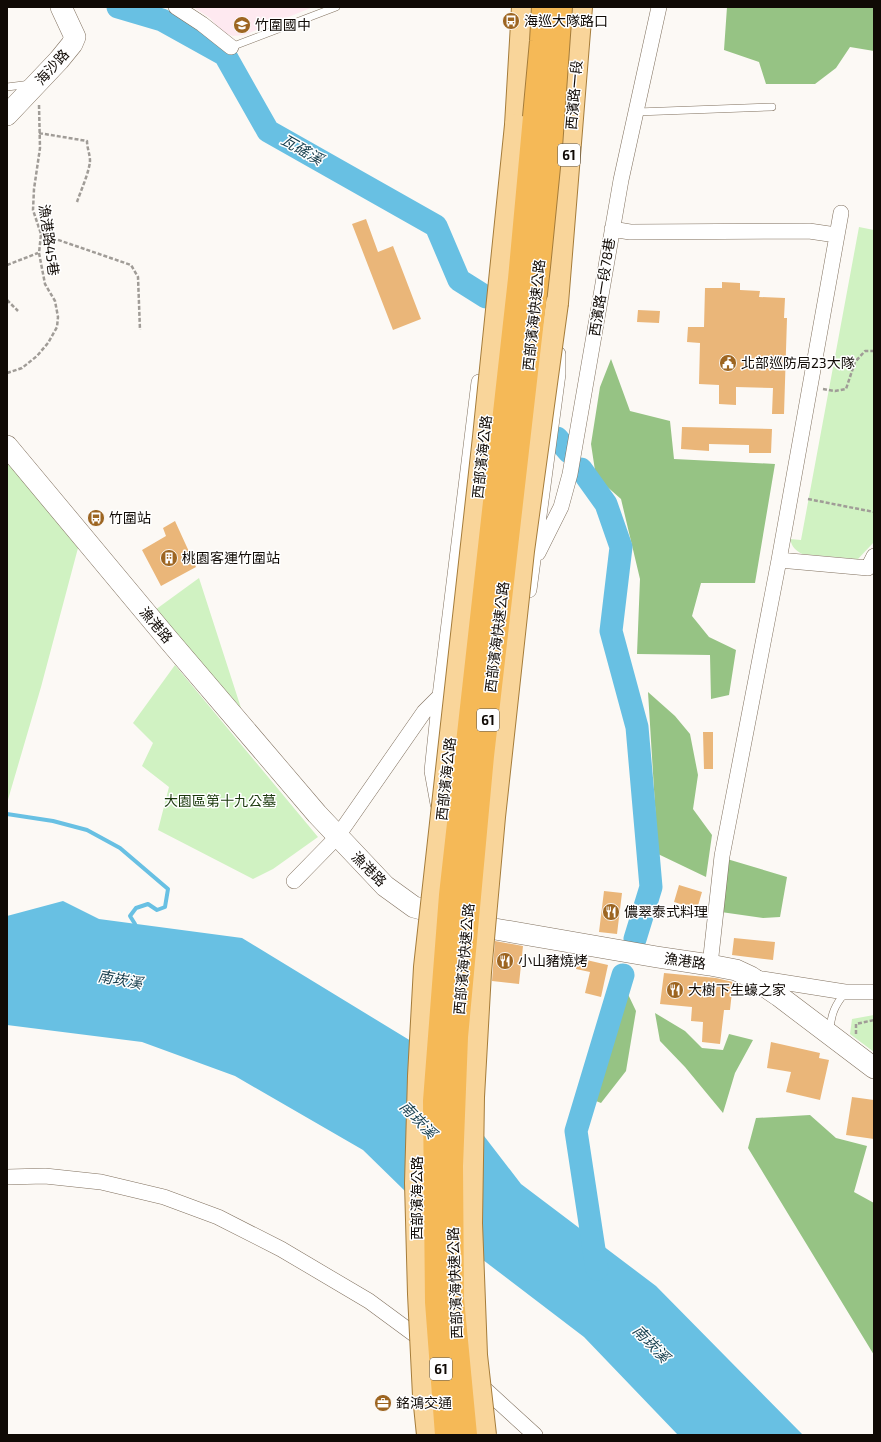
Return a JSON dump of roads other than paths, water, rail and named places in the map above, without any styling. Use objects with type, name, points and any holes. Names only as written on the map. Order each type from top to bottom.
[{"type":"highway","name":"西部濱海快速公路","points":[[446,1435],[436,1302],[434,1101],[450,895],[519,279],[543,7]]},
{"type":"highway","name":"西部濱海快速公路","points":[[466,1435],[453,1300],[452,1166],[457,1037],[483,756],[540,260],[551,147],[561,7]]},
{"type":"main road","name":"61","points":[[516,125],[523,7]]},
{"type":"main road","name":"西濱路一段","points":[[557,303],[580,7]]},
{"type":"main road","name":"西部濱海公路","points":[[428,1435],[424,1396],[419,1294],[416,1183],[419,1076],[425,967],[516,125]]},
{"type":"main road","name":"61","points":[[485,1435],[476,1355],[471,1223],[473,1097],[480,972],[494,817],[523,551],[557,303]]},
{"type":"street","points":[[176,7],[202,24],[231,47]]},
{"type":"street","name":"西濱路一段78巷","points":[[533,563],[561,507],[570,474],[612,228],[659,7]]},
{"type":"street","name":"海沙路","points":[[7,115],[72,44],[75,37],[62,10]]},
{"type":"street","points":[[440,914],[446,839],[432,771],[476,402],[492,298],[507,168],[516,125]]},
{"type":"street","points":[[710,965],[722,856],[779,560],[841,213]]},
{"type":"street","points":[[612,228],[630,232],[809,231],[836,235]]},
{"type":"street","points":[[472,923],[479,840],[507,754],[558,374],[557,303]]},
{"type":"street","name":"漁港路","points":[[7,446],[316,814],[385,886],[414,907],[495,929],[736,970],[751,977],[779,996],[874,1068]]},
{"type":"street","points":[[779,560],[868,568],[874,556]]},
{"type":"street","points":[[294,881],[337,837],[424,712],[440,696]]},
{"type":"street","points":[[751,977],[845,992],[874,992]]},
{"type":"street","points":[[7,1177],[45,1176],[101,1182],[164,1197],[218,1217],[281,1249],[369,1300],[468,1374],[535,1435]]},
{"type":"lane","points":[[231,47],[336,7]]},
{"type":"lane","points":[[7,87],[38,82]]},
{"type":"lane","points":[[636,112],[772,107]]},
{"type":"lane","points":[[830,1034],[831,1019],[836,1003],[845,992]]},
{"type":"water","name":"南崁溪","points":[[63,901],[99,919],[242,938],[411,1041],[521,1184],[656,1286],[803,1435],[678,1435],[584,1337],[449,1234],[363,1150],[235,1076],[142,1042],[7,1025],[7,916]]},
{"type":"waterway","name":"瓦磘溪","points":[[118,7],[162,20],[225,55],[268,131],[436,226],[459,280],[486,297]]},
{"type":"waterway","points":[[557,438],[569,452]]},
{"type":"waterway","points":[[581,469],[606,504],[621,547],[611,631],[637,727],[651,887],[635,939]]},
{"type":"waterway","points":[[7,814],[53,821],[87,830],[120,848],[168,889],[165,907],[157,910],[148,904],[136,908],[130,916],[136,928]]},
{"type":"waterway","points":[[597,1269],[576,1131],[623,975]]},
{"type":"place","name":"海巡大隊路口","points":[[511,21]]},
{"type":"place","name":"竹圍國中","points":[[242,25]]},
{"type":"place","name":"北部巡防局23大隊","points":[[728,363]]},
{"type":"place","name":"竹圍站","points":[[96,518]]},
{"type":"place","name":"桃園客運竹圍站","points":[[169,558]]},
{"type":"place","name":"儂翠泰式料理","points":[[611,912]]},
{"type":"place","name":"小山豬燒烤","points":[[505,961]]},
{"type":"place","name":"大樹下生蠔之家","points":[[675,990]]},
{"type":"place","name":"銘鴻交通","points":[[383,1403]]},
{"type":"park label","name":"大園區第十九公墓","points":[[220,801]]}]
